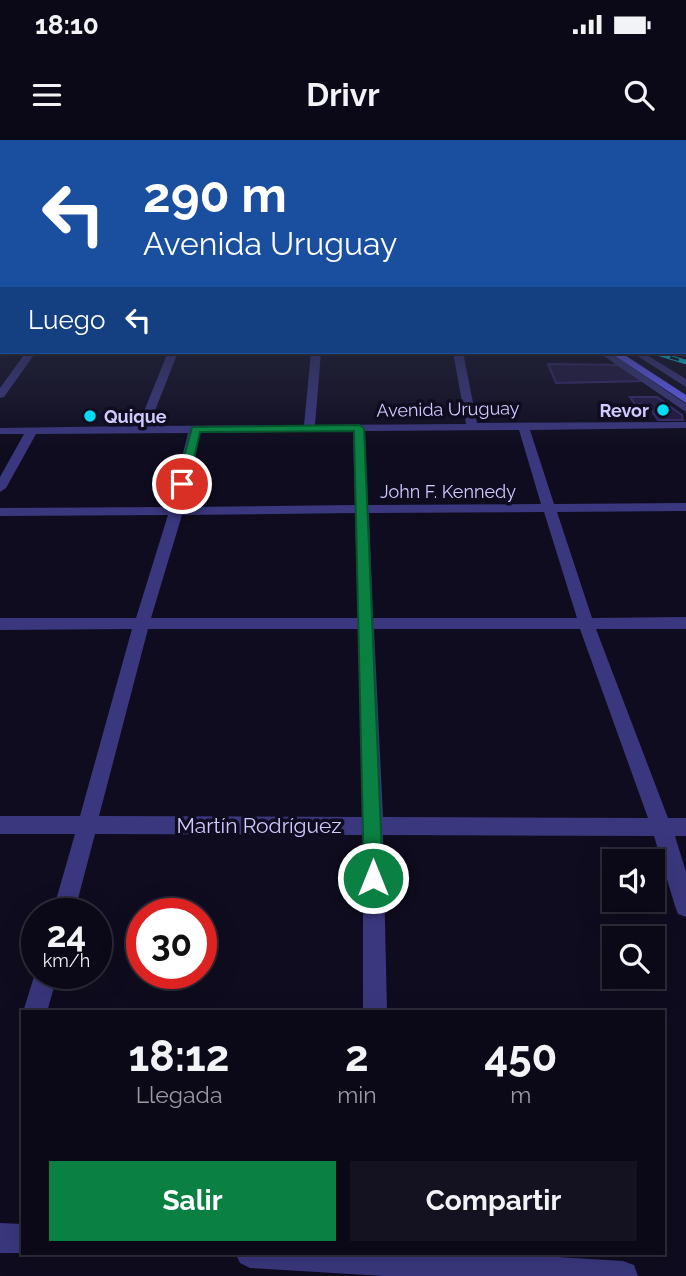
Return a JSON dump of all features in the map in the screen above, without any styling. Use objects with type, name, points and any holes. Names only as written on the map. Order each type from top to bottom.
[{"type":"main road","points":[[617,354],[686,400]]},
{"type":"main road","points":[[631,354],[686,391]]},
{"type":"street","points":[[0,395],[30,354]]},
{"type":"street","points":[[142,430],[172,354]]},
{"type":"street","points":[[309,428],[316,354]]},
{"type":"street","points":[[458,354],[472,427]]},
{"type":"street","points":[[606,354],[686,409]]},
{"type":"street","points":[[640,354],[686,384]]},
{"type":"street","points":[[523,426],[586,623],[661,825],[686,906]]},
{"type":"street","name":"Avenida Uruguay","points":[[0,431],[685,426]]},
{"type":"street","points":[[359,428],[373,824],[374,1010]]},
{"type":"street","points":[[67,898],[142,623],[176,511],[195,429]]},
{"type":"street","points":[[0,488],[32,431]]},
{"type":"street","name":"John F. Kennedy","points":[[0,512],[686,508]]},
{"type":"street","points":[[0,624],[686,623]]},
{"type":"street","name":"Martín Rodríguez","points":[[0,825],[686,827]]},
{"type":"street","points":[[36,1010],[41,989]]},
{"type":"street","points":[[0,1238],[21,1239]]},
{"type":"street","points":[[276,1255],[498,1272],[623,1276]]},
{"type":"building","points":[[548,364],[618,365],[643,381],[556,383]]},
{"type":"building","name":"Revor","points":[[630,397],[657,397],[682,415],[683,420],[658,420],[647,404],[635,404]]},
{"type":"railway","points":[[660,354],[686,362]]},
{"type":"place","name":"Revor","points":[[663,410]]},
{"type":"place","name":"Quique","points":[[90,416]]},
{"type":"route","points":[[182,484],[195,429],[359,428],[373,878]]}]
